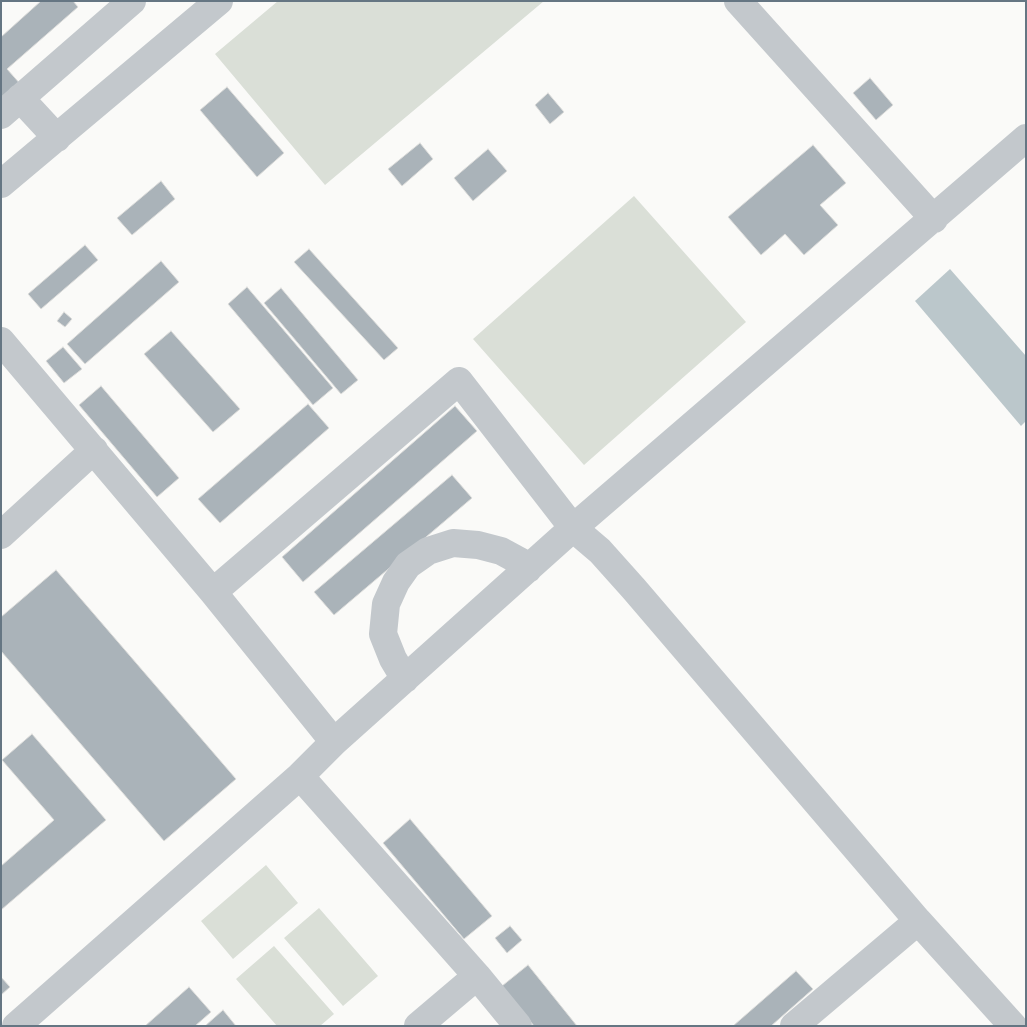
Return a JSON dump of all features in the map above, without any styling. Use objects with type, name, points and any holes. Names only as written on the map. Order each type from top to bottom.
[{"type":"street","points":[[57,138],[11,107],[132,1]]},
{"type":"street","points":[[1,184],[219,1]]},
{"type":"street","points":[[738,1],[934,219]]},
{"type":"street","points":[[16,1026],[300,776],[334,742],[573,528],[1026,138]]},
{"type":"street","points":[[1,341],[213,592],[334,742]]},
{"type":"street","points":[[213,592],[459,382],[573,528],[600,551],[634,589],[918,921],[1012,1026]]},
{"type":"street","points":[[1,535],[94,450]]},
{"type":"street","points":[[406,679],[393,659],[383,634],[386,604],[396,582],[408,565],[428,550],[453,543],[478,545],[501,551],[525,564],[528,569]]},
{"type":"street","points":[[300,776],[477,976],[518,1026]]},
{"type":"street","points":[[794,1026],[918,921]]},
{"type":"street","points":[[418,1026],[477,976]]},
{"type":"shaded area","points":[[278,1],[544,1],[325,185],[215,54]]},
{"type":"shaded area","points":[[634,196],[746,322],[584,465],[473,339]]},
{"type":"shaded area","points":[[950,269],[1026,356],[1026,421],[1021,426],[915,301]]},
{"type":"shaded area","points":[[266,865],[298,903],[233,959],[201,921]]},
{"type":"shaded area","points":[[319,908],[378,976],[343,1006],[284,938]]},
{"type":"shaded area","points":[[274,946],[334,1014],[320,1026],[277,1026],[236,979]]},
{"type":"building","points":[[41,1],[73,1],[78,7],[7,69],[22,86],[1,104],[1,37]]},
{"type":"building","points":[[870,78],[893,105],[876,120],[853,93]]},
{"type":"building","points":[[227,87],[284,153],[257,177],[200,110]]},
{"type":"building","points":[[548,93],[564,112],[550,124],[535,105]]},
{"type":"building","points":[[420,143],[433,159],[402,186],[388,169]]},
{"type":"building","points":[[813,145],[846,183],[820,205],[838,225],[804,255],[785,234],[761,255],[728,217]]},
{"type":"building","points":[[488,149],[507,171],[473,201],[454,178]]},
{"type":"building","points":[[161,181],[175,199],[132,235],[117,218]]},
{"type":"building","points":[[85,245],[98,260],[41,309],[28,294]]},
{"type":"building","points":[[309,249],[398,348],[384,360],[294,262]]},
{"type":"building","points":[[161,261],[179,282],[85,364],[67,344]]},
{"type":"building","points":[[247,287],[333,388],[313,405],[228,304]]},
{"type":"building","points":[[281,288],[358,380],[341,394],[264,303]]},
{"type":"building","points":[[64,312],[72,319],[65,327],[57,321]]},
{"type":"building","points":[[171,331],[240,409],[213,432],[144,354]]},
{"type":"building","points":[[63,347],[82,369],[64,383],[46,361]]},
{"type":"building","points":[[101,386],[179,478],[157,497],[79,405]]},
{"type":"building","points":[[308,404],[329,428],[220,523],[198,499]]},
{"type":"building","points":[[455,406],[477,431],[303,582],[282,557]]},
{"type":"building","points":[[452,475],[472,498],[334,615],[314,592]]},
{"type":"building","points":[[56,570],[236,779],[164,841],[1,651],[1,617]]},
{"type":"building","points":[[32,734],[106,820],[1,910],[1,866],[54,820],[2,760]]},
{"type":"building","points":[[410,819],[492,916],[464,939],[383,843]]},
{"type":"building","points":[[510,926],[522,940],[507,953],[495,938]]},
{"type":"building","points":[[528,965],[577,1026],[534,1026],[502,986]]},
{"type":"building","points":[[796,971],[813,989],[771,1026],[733,1026]]},
{"type":"building","points":[[1,977],[10,987],[1,995]]},
{"type":"building","points":[[189,987],[211,1012],[195,1026],[145,1026]]},
{"type":"building","points":[[223,1010],[236,1026],[205,1026]]}]
